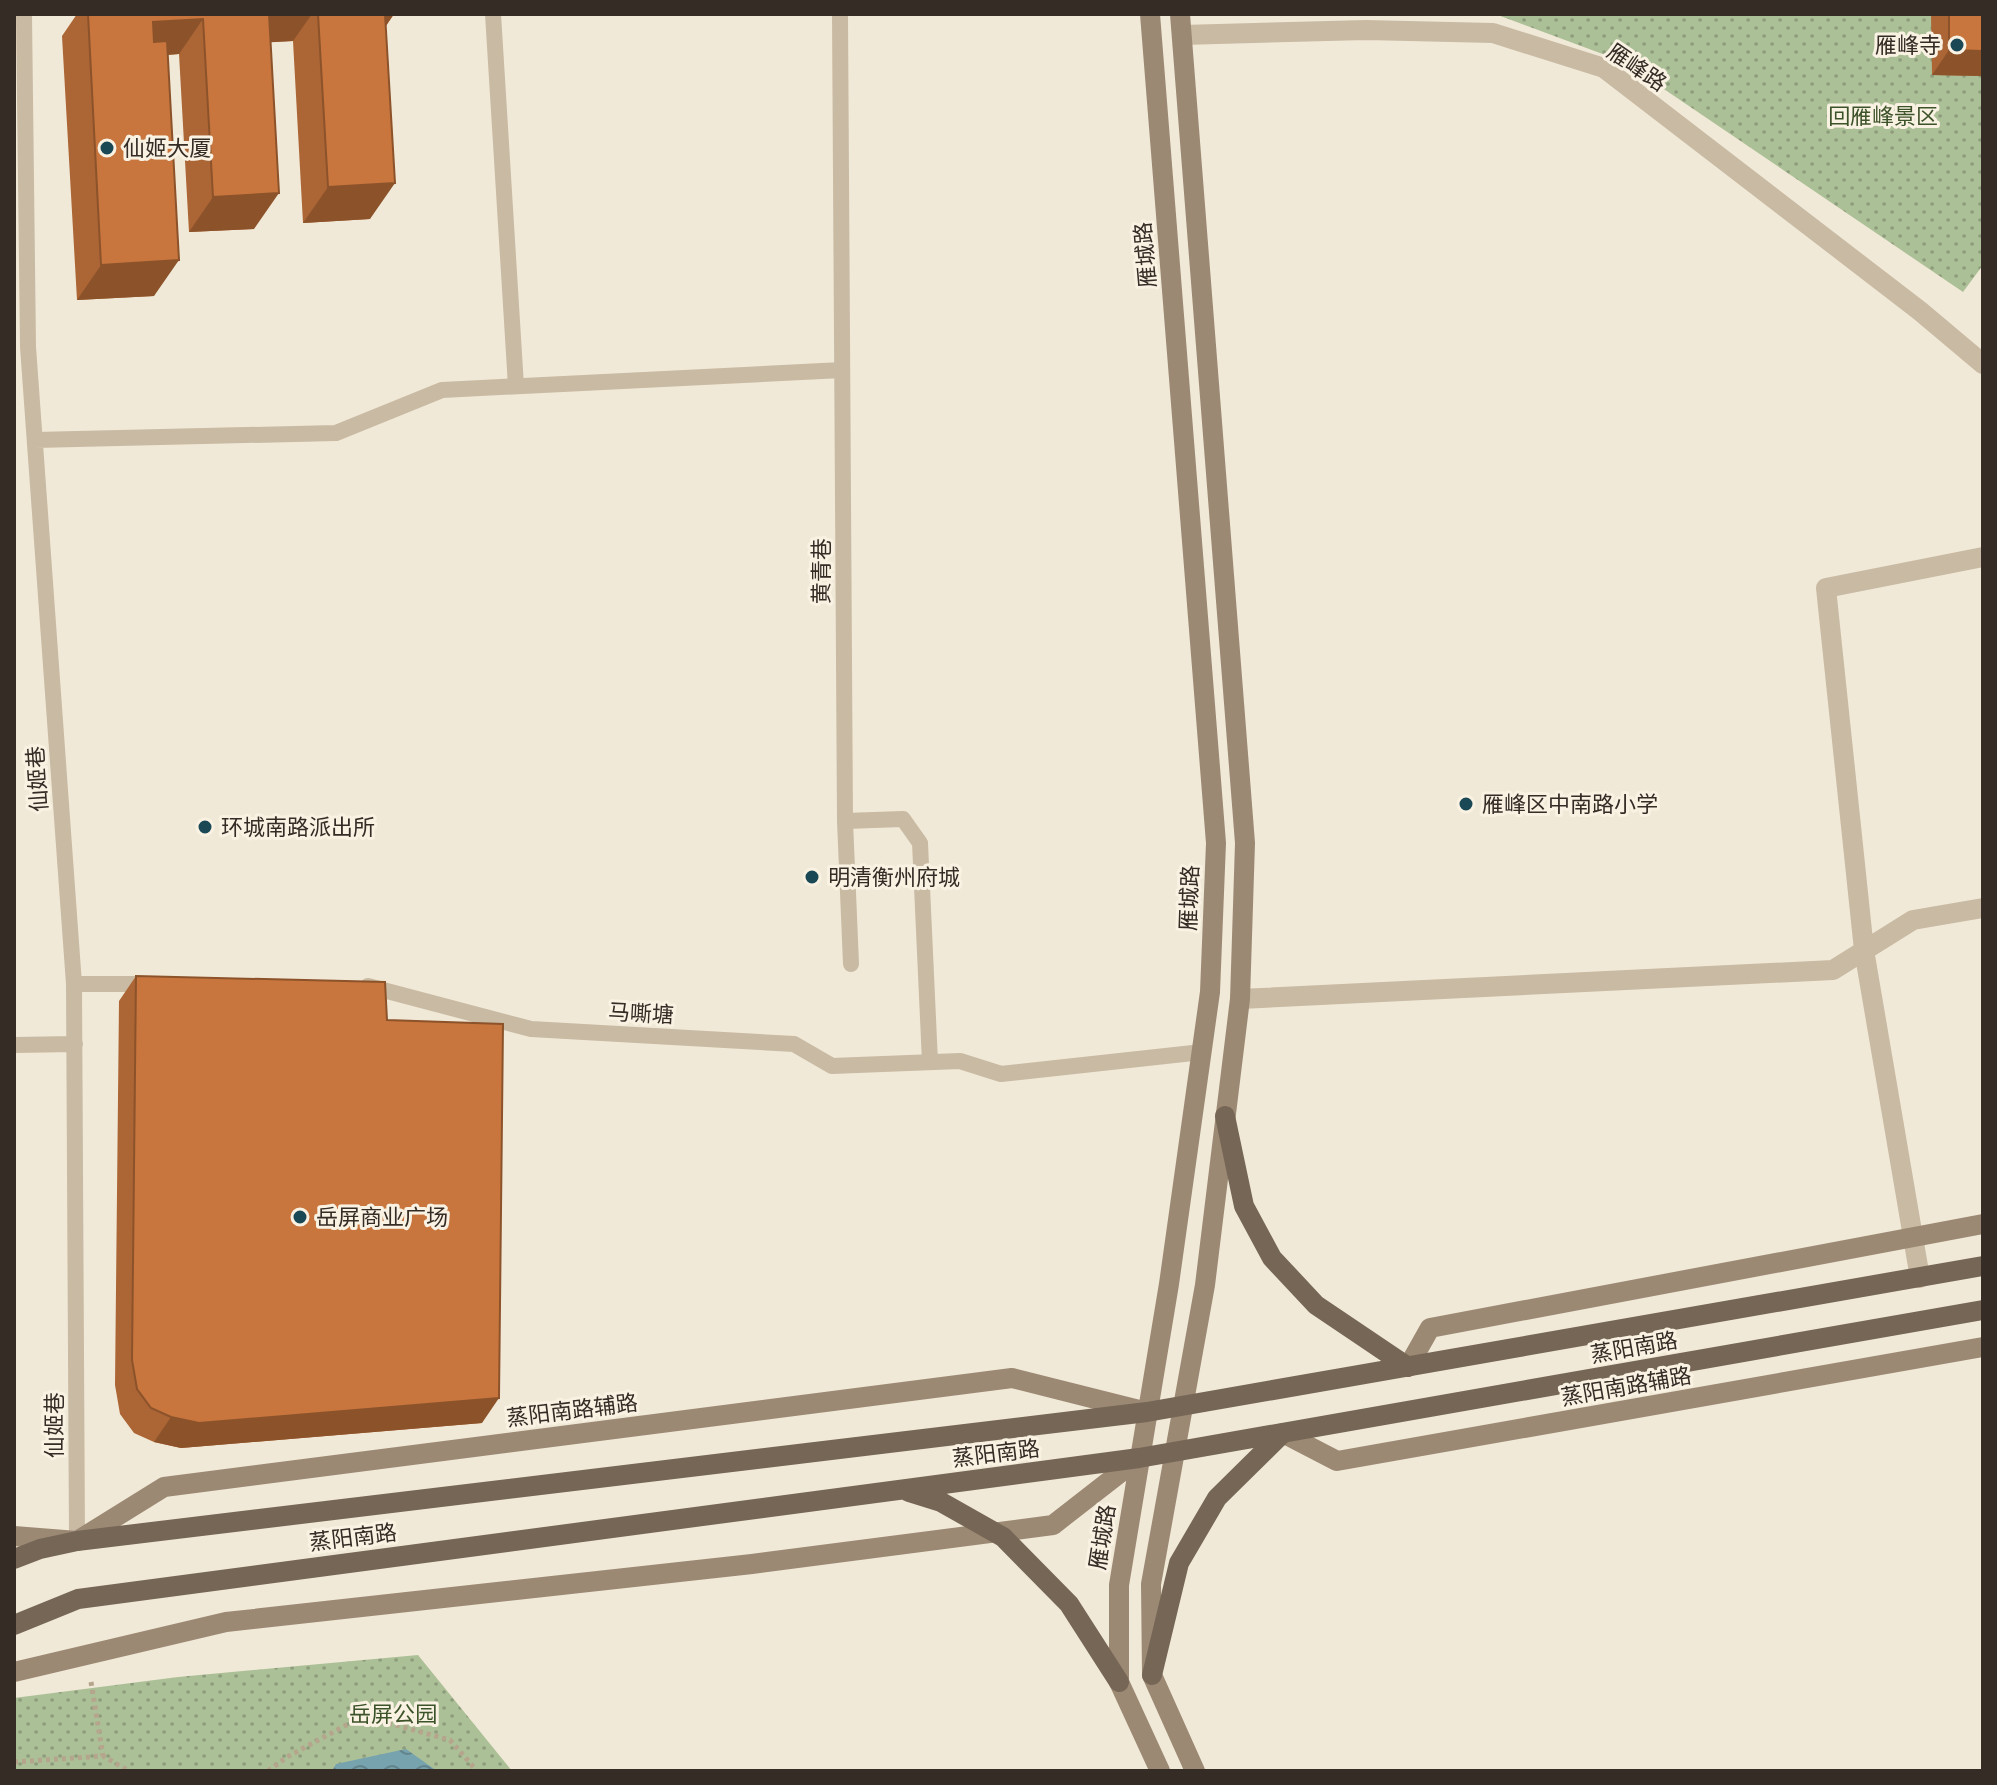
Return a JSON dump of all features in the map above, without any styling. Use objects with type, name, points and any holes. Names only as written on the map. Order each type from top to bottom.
[{"type":"main road","name":"雁城路","points":[[1150,14],[1216,843],[1210,992],[1169,1284],[1119,1585],[1119,1682],[1160,1771]]},
{"type":"main road","points":[[1181,24],[1245,843],[1240,999],[1205,1285],[1151,1584],[1152,1675],[1195,1771]]},
{"type":"main road","points":[[1225,1116],[1244,1206],[1272,1258],[1316,1305],[1408,1367],[1430,1328],[1983,1224]]},
{"type":"main road","name":"蒸阳南路","points":[[14,1559],[40,1549],[77,1541],[1147,1412],[1983,1266]]},
{"type":"main road","name":"蒸阳南路","points":[[14,1625],[78,1599],[1139,1458],[1983,1310]]},
{"type":"main road","name":"蒸阳南路辅路","points":[[1283,1433],[1337,1461],[1983,1347]]},
{"type":"main road","name":"蒸阳南路辅路","points":[[77,1541],[164,1487],[1012,1378],[1147,1412]]},
{"type":"main road","points":[[1152,1675],[1179,1563],[1217,1498],[1283,1433]]},
{"type":"main road","points":[[14,1672],[226,1622],[752,1564],[1053,1525],[1139,1458]]},
{"type":"main road","points":[[901,1489],[941,1502],[1003,1537],[1069,1604],[1119,1682]]},
{"type":"main road","points":[[14,1536],[77,1541]]},
{"type":"street","name":"雁峰路","points":[[1181,24],[1493,33],[1604,68],[1920,311],[1983,364]]},
{"type":"street","points":[[1920,1278],[1864,950],[1826,588],[1983,557]]},
{"type":"street","points":[[1240,999],[1833,970],[1913,920],[1983,908]]},
{"type":"lane","name":"仙姬巷","points":[[24,14],[28,347],[74,984],[77,1541]]},
{"type":"lane","points":[[493,14],[516,386]]},
{"type":"lane","name":"黄青巷","points":[[840,14],[845,821],[851,964]]},
{"type":"lane","points":[[35,440],[336,433],[442,390],[842,370]]},
{"type":"lane","points":[[845,821],[903,819],[920,843],[930,1062]]},
{"type":"lane","points":[[74,984],[170,984]]},
{"type":"lane","name":"马嘶塘","points":[[346,984],[362,984],[531,1029],[794,1044],[832,1066],[960,1061],[1001,1074],[1202,1052]]},
{"type":"lane","points":[[14,1045],[75,1044]]},
{"type":"path","points":[[268,1771],[287,1757],[363,1716],[450,1740],[477,1771]]},
{"type":"path","points":[[14,1762],[103,1756],[129,1771]]},
{"type":"green space","name":"回雁峰景区","points":[[1495,14],[1983,14],[1983,265],[1963,292],[1624,62]]},
{"type":"green space","name":"岳屏公园","points":[[418,1655],[512,1771],[14,1771],[14,1698],[178,1677]]},
{"type":"water","points":[[406,1749],[437,1771],[332,1771],[336,1764]]},
{"type":"building","points":[[88,14],[269,14],[279,193],[213,197],[203,19],[153,22],[154,42],[167,41],[179,260],[101,265]]},
{"type":"building","points":[[318,14],[385,14],[395,183],[328,187]]},
{"type":"building","points":[[1949,14],[1983,14],[1983,51],[1949,50]]},
{"type":"building","name":"岳屏商业广场","points":[[136,976],[385,982],[387,1020],[503,1024],[499,1398],[199,1423],[171,1417],[151,1408],[137,1389],[132,1360]]},
{"type":"place","name":"雁峰寺","points":[[1957,45]]},
{"type":"place","name":"仙姬大厦","points":[[107,148]]},
{"type":"place","name":"雁峰区中南路小学","points":[[1466,804]]},
{"type":"place","name":"环城南路派出所","points":[[205,827]]},
{"type":"place","name":"明清衡州府城","points":[[812,877]]},
{"type":"place","name":"岳屏商业广场","points":[[300,1217]]}]
